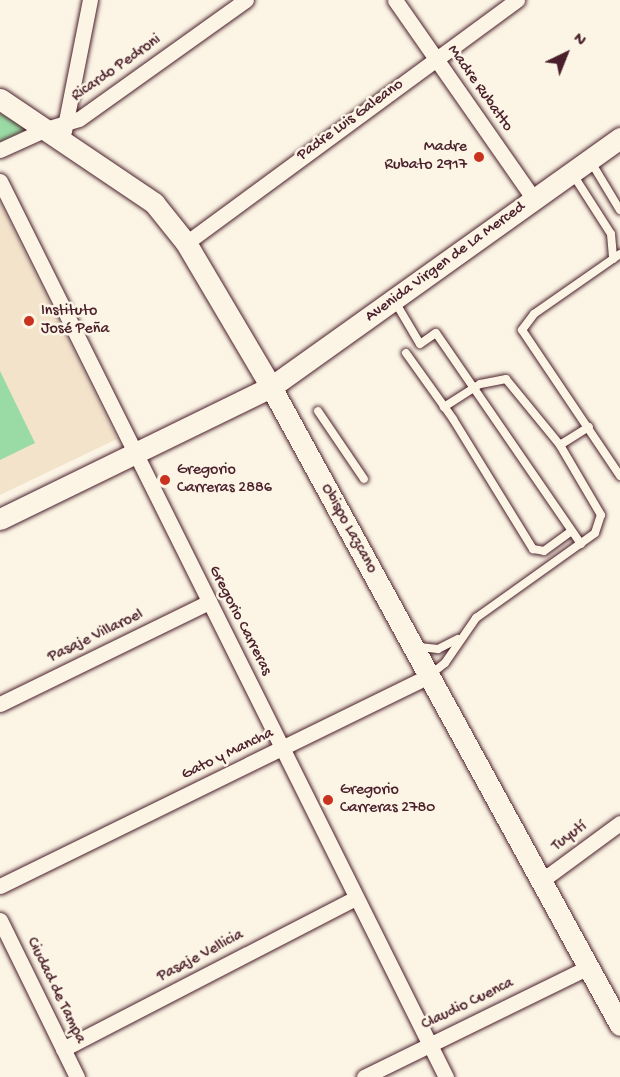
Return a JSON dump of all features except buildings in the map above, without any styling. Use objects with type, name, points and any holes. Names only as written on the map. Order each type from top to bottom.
[{"type":"main road","name":"Obispo Lazcano","points":[[0,99],[58,130],[154,203],[186,243],[271,387],[589,967],[614,1000],[620,1025]]},
{"type":"main road","name":"Avenida Virgen de La Merced","points":[[271,387],[620,138]]},
{"type":"main road","points":[[0,519],[271,387]]},
{"type":"street","points":[[58,130],[90,0]]},
{"type":"street","name":"Ricardo Pedroni","points":[[0,150],[58,130],[96,108],[246,0]]},
{"type":"street","name":"Madre Rubatto","points":[[395,0],[534,199]]},
{"type":"street","name":"Padre Luis Galeano","points":[[186,243],[517,0]]},
{"type":"street","name":"Gregorio Carreras","points":[[0,181],[446,1077]]},
{"type":"street","name":"Pasaje Villaroel","points":[[0,704],[209,602]]},
{"type":"street","name":"Gato y Mancha","points":[[0,886],[428,676]]},
{"type":"street","name":"Tuyutí","points":[[541,881],[620,822]]},
{"type":"street","name":"Pasaje Vellicia","points":[[63,1049],[356,898]]},
{"type":"street","name":"Ciudad de Tampa","points":[[0,920],[77,1077]]},
{"type":"street","name":"Claudio Cuenca","points":[[364,1077],[589,967]]},
{"type":"lane","points":[[589,160],[620,210]]},
{"type":"lane","points":[[571,172],[611,234],[616,256],[534,314],[522,330],[620,476]]},
{"type":"lane","points":[[394,300],[420,344],[436,333],[472,388],[484,398],[581,543]]},
{"type":"lane","points":[[406,353],[444,407],[533,549],[544,551],[573,531]]},
{"type":"lane","name":"Gato y Mancha","points":[[428,676],[445,663],[458,639],[476,618],[538,577],[600,525],[601,515],[560,445],[507,379],[489,380],[472,388]]},
{"type":"lane","points":[[444,407],[472,388]]},
{"type":"lane","points":[[318,411],[364,479]]},
{"type":"lane","points":[[560,445],[589,427]]},
{"type":"lane","name":"Gato y Mancha","points":[[412,645],[432,650],[458,639]]},
{"type":"shaded area","name":"Instituto José Peña","points":[[0,203],[117,439],[0,495]]},
{"type":"green space","points":[[0,113],[27,129],[0,142]]},
{"type":"green space","points":[[0,371],[35,443],[0,460]]},
{"type":"place","name":"Madre Rubato 2917","points":[[479,157]]},
{"type":"place","name":"Instituto José Peña","points":[[29,321]]},
{"type":"place","name":"Gregorio Carreras 2886","points":[[165,480]]},
{"type":"place","name":"Gregorio Carreras 2780","points":[[328,800]]}]
